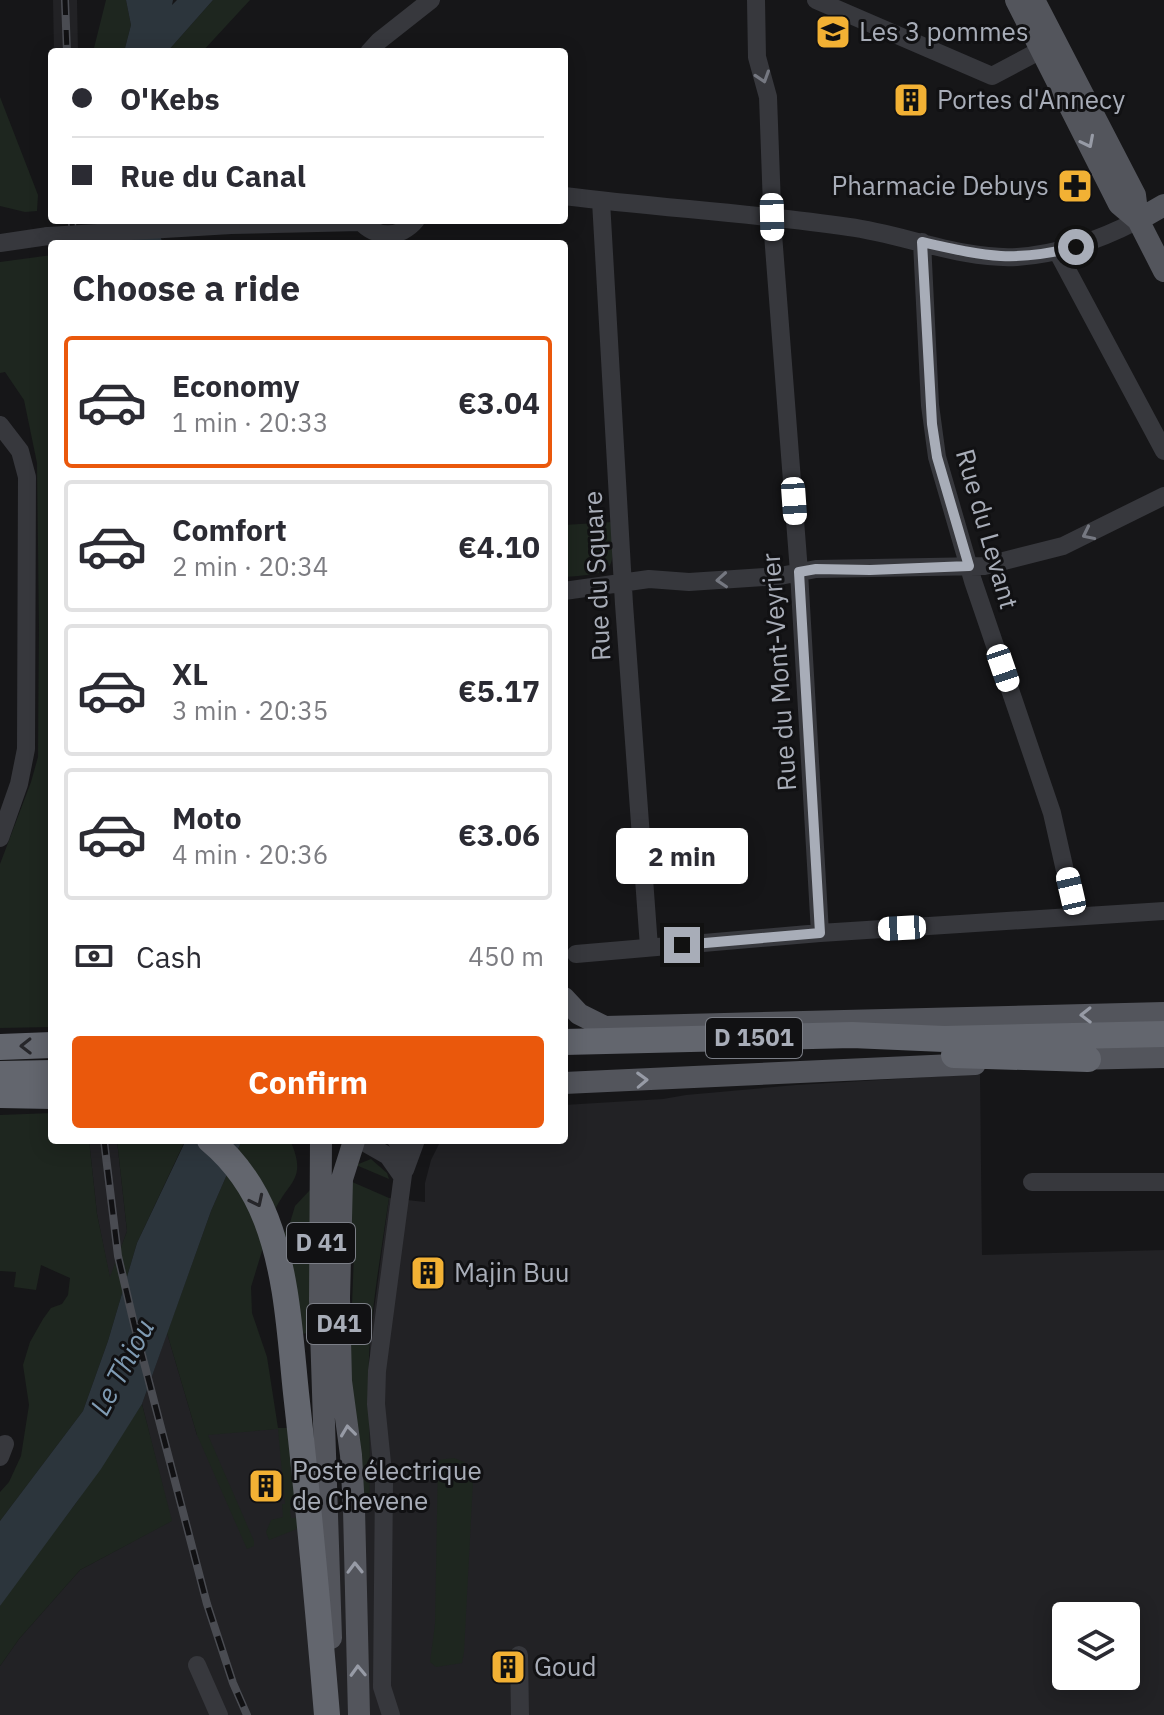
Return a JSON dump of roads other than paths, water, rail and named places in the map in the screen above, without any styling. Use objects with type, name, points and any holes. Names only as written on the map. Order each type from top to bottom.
[{"type":"highway","points":[[568,1029],[605,1027]]},
{"type":"highway","name":"D 1501","points":[[568,1042],[852,1035],[944,1039],[1164,1034]]},
{"type":"highway","name":"D 1501","points":[[568,1059],[851,1052],[944,1039]]},
{"type":"highway","points":[[0,1047],[48,1045]]},
{"type":"highway","points":[[851,1052],[1088,1059]]},
{"type":"highway","points":[[0,1074],[48,1073]]},
{"type":"highway","points":[[0,1095],[48,1096]]},
{"type":"highway","points":[[214,1144],[237,1168],[258,1201],[274,1245],[284,1291],[330,1715]]},
{"type":"main road","points":[[1016,0],[1119,204],[1138,220]]},
{"type":"main road","points":[[1034,0],[1135,195],[1138,220],[1164,271]]},
{"type":"main road","points":[[1138,220],[1164,205]]},
{"type":"main road","points":[[568,1002],[579,1014],[605,1027],[1164,1013]]},
{"type":"main road","points":[[568,1083],[1164,1057]]},
{"type":"main road","name":"D 41","points":[[321,1144],[330,1715]]},
{"type":"main road","name":"D41","points":[[355,1144],[342,1179],[339,1298],[341,1381],[351,1455],[354,1509],[359,1715]]},
{"type":"street","points":[[373,48],[431,0]]},
{"type":"street","name":"Rue du Mont-Veyrier","points":[[756,0],[757,57],[768,97],[772,217],[799,572],[820,933]]},
{"type":"street","points":[[816,0],[992,76],[1041,50]]},
{"type":"street","points":[[568,197],[850,227],[997,257],[1057,251],[1095,241],[1138,220]]},
{"type":"street","name":"Rue du Square","points":[[601,201],[649,947]]},
{"type":"street","points":[[0,243],[39,236],[248,224]]},
{"type":"street","points":[[323,224],[365,229],[398,238]]},
{"type":"street","points":[[0,228],[39,236]]},
{"type":"street","name":"Rue du Levant","points":[[922,242],[932,424],[937,457],[969,566],[1052,813],[1075,915]]},
{"type":"street","points":[[1057,251],[1164,451]]},
{"type":"street","points":[[0,425],[20,451],[27,477],[27,588],[26,749],[19,784],[0,838]]},
{"type":"street","points":[[568,591],[649,579],[689,582],[780,576],[816,569],[984,566],[1061,546],[1164,496]]},
{"type":"street","points":[[576,954],[820,933],[1164,911]]},
{"type":"street","points":[[364,1144],[388,1156],[402,1176]]},
{"type":"street","points":[[391,1715],[382,1687],[384,1483],[376,1404],[377,1371],[405,1161],[398,1144]]},
{"type":"street","points":[[402,1176],[414,1144]]},
{"type":"street","points":[[1032,1182],[1164,1182]]},
{"type":"street","points":[[519,1655],[520,1715]]},
{"type":"street","points":[[197,1665],[219,1715]]},
{"type":"water","points":[[126,0],[173,0],[172,5],[177,0],[213,0],[171,48],[125,48],[131,25]]},
{"type":"water","points":[[106,224],[156,224],[162,240],[116,240]]},
{"type":"water","name":"Le Thiou","points":[[184,1144],[240,1144],[211,1211],[142,1404],[101,1469],[0,1606],[0,1521],[83,1411],[137,1243]]},
{"type":"railway","points":[[65,0],[67,48]]},
{"type":"railway","points":[[72,224],[73,240]]},
{"type":"railway","points":[[104,1144],[118,1256],[135,1328],[207,1604],[247,1715]]},
{"type":"place","name":"Les 3 pommes","points":[[833,32]]},
{"type":"place","name":"Portes d'Annecy","points":[[911,100]]},
{"type":"place","name":"Pharmacie Debuys","points":[[1075,186]]},
{"type":"place","name":"Majin Buu","points":[[428,1273]]},
{"type":"place","name":"Poste électrique de Chevene","points":[[266,1486]]},
{"type":"place","name":"Goud","points":[[508,1667]]}]
